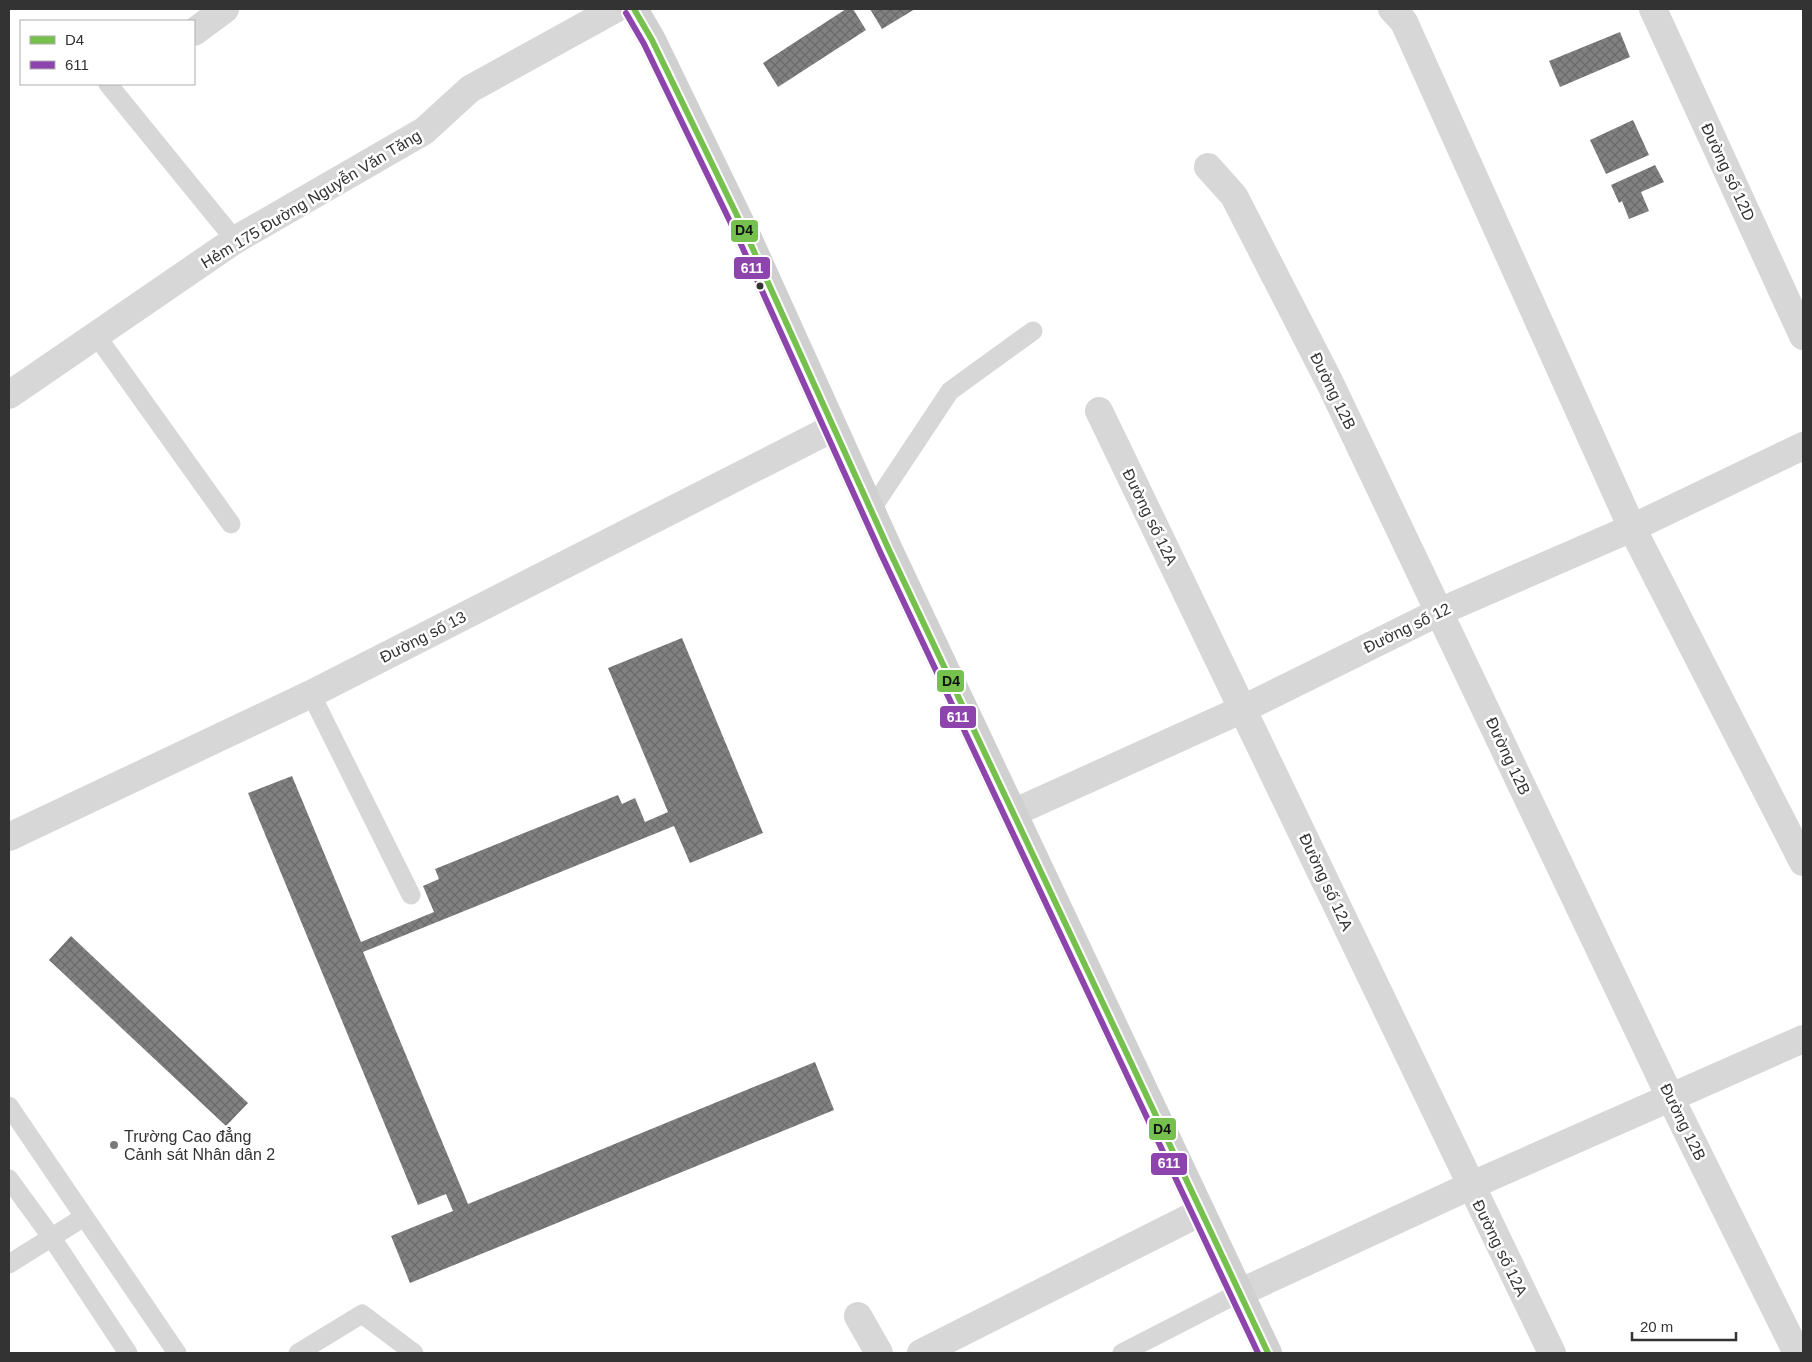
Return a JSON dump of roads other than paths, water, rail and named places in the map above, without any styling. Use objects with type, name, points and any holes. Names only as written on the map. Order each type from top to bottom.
[{"type":"main road","points":[[634,9],[652,40],[747,236],[871,510],[1268,1353]]},
{"type":"street","points":[[195,31],[225,9]]},
{"type":"street","name":"Hẻm 175 Đường Nguyễn Văn Tăng","points":[[9,395],[235,240],[424,131],[470,89],[615,9]]},
{"type":"street","points":[[1392,9],[1404,22],[1632,528],[1803,862]]},
{"type":"street","name":"Đường số 12D","points":[[1652,9],[1803,336]]},
{"type":"street","name":"Đường 12B","points":[[1208,166],[1234,196],[1329,381],[1671,1099],[1797,1353]]},
{"type":"street","name":"Đường số 12A","points":[[1099,411],[1470,1186],[1552,1353]]},
{"type":"street","name":"Đường số 13","points":[[9,836],[311,694],[833,428]]},
{"type":"street","name":"Đường số 12","points":[[1013,813],[1243,709],[1439,612],[1632,528],[1803,446]]},
{"type":"street","points":[[1239,1293],[1470,1186],[1671,1099],[1803,1039]]},
{"type":"street","points":[[921,1353],[1200,1212]]},
{"type":"street","points":[[858,1316],[879,1353]]},
{"type":"lane","points":[[109,85],[235,240]]},
{"type":"lane","points":[[871,510],[950,391],[1033,332]]},
{"type":"lane","points":[[96,335],[231,524]]},
{"type":"lane","points":[[311,694],[411,895]]},
{"type":"lane","points":[[9,1106],[177,1353]]},
{"type":"lane","points":[[9,1179],[52,1238],[128,1353]]},
{"type":"lane","points":[[9,1264],[84,1217]]},
{"type":"lane","points":[[1122,1353],[1239,1293]]},
{"type":"lane","points":[[298,1353],[362,1314],[414,1353]]},
{"type":"place","name":"Trường Cao đẳng Cảnh sát Nhân dân 2","points":[[114,1145]]}]
